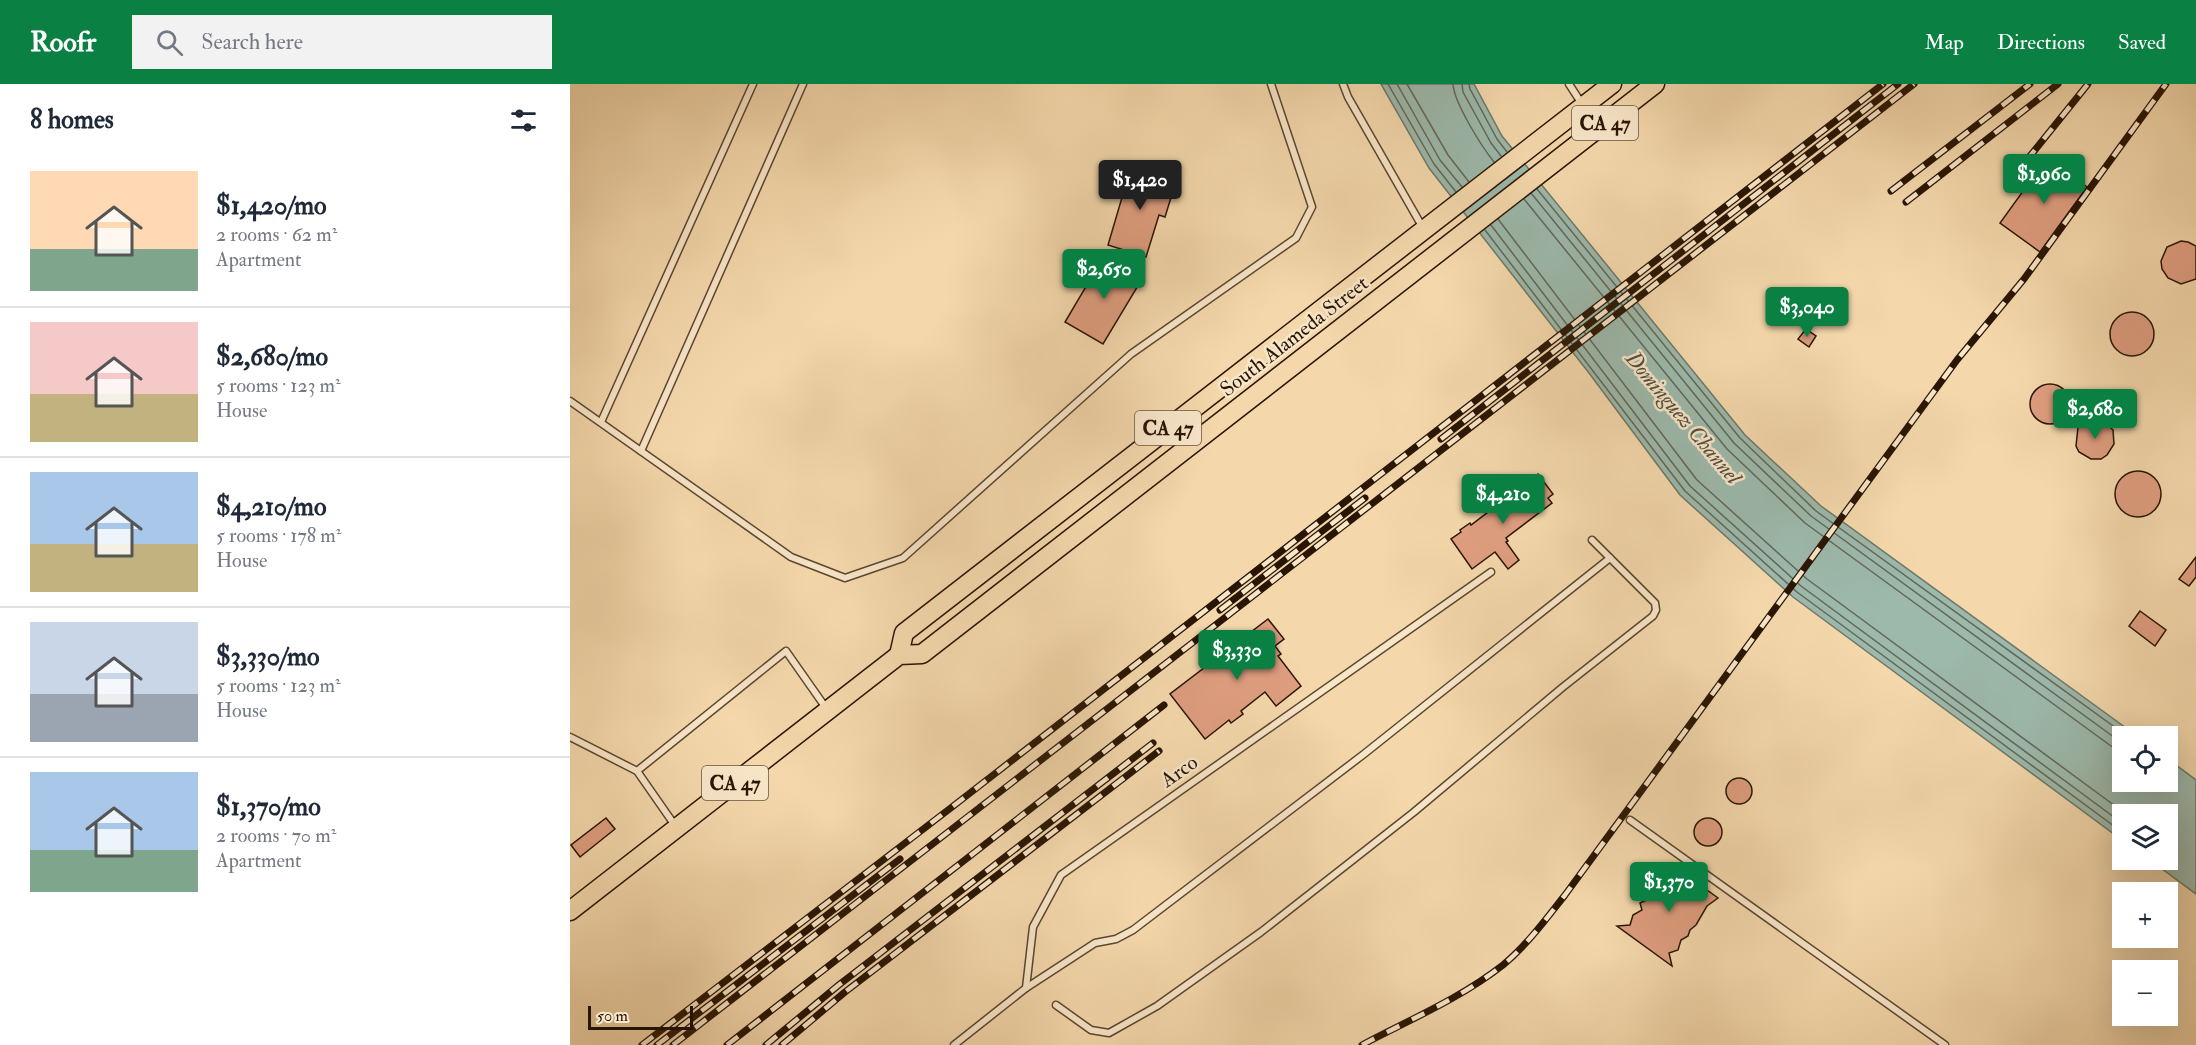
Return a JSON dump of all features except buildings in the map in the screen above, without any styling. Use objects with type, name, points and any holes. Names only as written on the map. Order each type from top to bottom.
[{"type":"main road","name":"South Alameda Street","points":[[899,655],[904,633],[1612,84]]},
{"type":"main road","name":"South Alameda Street","points":[[570,910],[899,655],[922,654],[1655,84]]},
{"type":"lane","points":[[601,422],[753,84]]},
{"type":"lane","points":[[641,451],[803,84]]},
{"type":"lane","points":[[570,401],[791,557],[845,578],[903,558],[1131,354],[1296,238],[1311,207],[1271,84]]},
{"type":"lane","points":[[1343,84],[1348,97],[1428,227]]},
{"type":"lane","points":[[1569,84],[1583,106]]},
{"type":"lane","points":[[1056,1005],[1098,1033],[1109,1033],[1157,1005],[1261,933],[1414,812],[1653,615],[1656,610],[1655,603],[1592,540]]},
{"type":"lane","points":[[954,1045],[1026,988],[1095,943],[1116,939],[1132,930],[1365,754],[1610,558]]},
{"type":"lane","name":"Arco","points":[[1026,988],[1033,927],[1061,875],[1491,572]]},
{"type":"lane","points":[[638,771],[786,651],[828,710]]},
{"type":"lane","points":[[570,737],[638,771],[677,828]]},
{"type":"lane","points":[[1630,820],[1945,1045]]},
{"type":"water","name":"Dominguez Channel","points":[[1381,84],[1474,84],[1502,136],[1745,435],[1821,506],[2123,726],[2112,726],[2112,792],[2178,792],[2178,766],[2196,780],[2196,894],[2164,870],[2178,870],[2178,804],[2112,804],[2112,833],[1793,597],[1680,495],[1589,373],[1429,168]]},
{"type":"railway","points":[[642,1045],[1883,84]]},
{"type":"railway","points":[[1441,439],[1898,84]]},
{"type":"railway","points":[[673,1045],[1914,84]]},
{"type":"railway","points":[[1891,191],[2030,84]]},
{"type":"railway","points":[[1906,202],[2058,84]]},
{"type":"railway","points":[[2026,161],[2088,84]]},
{"type":"railway","points":[[1362,1045],[1487,977],[1512,957],[1536,932],[1957,360],[2024,279],[2166,84]]},
{"type":"railway","points":[[1220,610],[1365,498]]},
{"type":"railway","points":[[727,1045],[1164,705]]},
{"type":"railway","points":[[766,1045],[840,984],[1153,743]]},
{"type":"railway","points":[[782,1045],[845,992],[1159,751]]},
{"type":"railway","points":[[657,1045],[900,859]]}]
